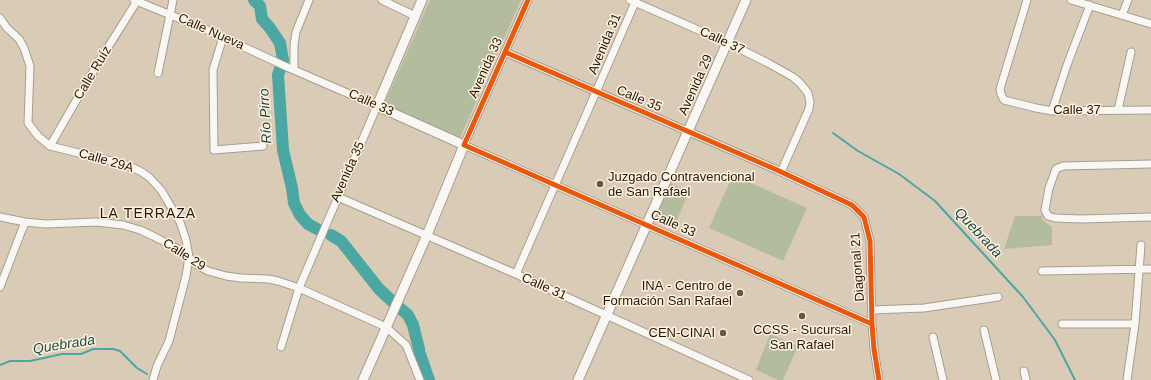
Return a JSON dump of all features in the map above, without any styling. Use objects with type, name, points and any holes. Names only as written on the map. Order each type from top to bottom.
[{"type":"main road","name":"Avenida 35","points":[[377,106],[422,0]]},
{"type":"main road","name":"Avenida 29","points":[[578,380],[746,0]]},
{"type":"main road","name":"Calle 33","points":[[377,106],[464,144]]},
{"type":"main road","name":"Avenida 33","points":[[363,380],[427,235],[464,144]]},
{"type":"street","points":[[158,73],[173,0]]},
{"type":"street","points":[[290,68],[296,32],[309,0]]},
{"type":"street","points":[[382,0],[415,16]]},
{"type":"street","name":"Avenida 33","points":[[464,144],[528,0]]},
{"type":"street","name":"Calle 37","points":[[1027,0],[1000,89],[1004,100],[1052,111],[1151,110]]},
{"type":"street","points":[[1071,0],[1151,24]]},
{"type":"street","points":[[1122,15],[1128,0]]},
{"type":"street","name":"Calle Nueva","points":[[136,1],[223,37],[290,68]]},
{"type":"street","name":"Calle Ruíz","points":[[50,146],[136,1]]},
{"type":"street","name":"Calle 37","points":[[634,1],[728,43],[768,63],[793,77],[800,83],[808,93],[810,102],[809,109],[781,172]]},
{"type":"street","name":"Avenida 31","points":[[516,274],[596,92],[634,1]]},
{"type":"street","points":[[1052,111],[1067,65],[1090,6]]},
{"type":"street","name":"Calle 29A","points":[[0,18],[7,28],[19,39],[24,48],[30,66],[28,123],[38,136],[50,146],[124,164],[150,177],[161,190],[180,222],[186,240],[189,257]]},
{"type":"street","points":[[223,37],[213,70],[214,150],[263,146]]},
{"type":"street","name":"Calle 35","points":[[505,52],[781,172],[852,205]]},
{"type":"street","points":[[1118,110],[1131,52]]},
{"type":"street","name":"Calle 33","points":[[290,68],[377,106]]},
{"type":"street","name":"Avenida 35","points":[[281,347],[299,288],[377,106]]},
{"type":"street","name":"Calle 33","points":[[464,144],[872,324]]},
{"type":"street","points":[[1151,164],[1063,166],[1056,169],[1049,188],[1045,210],[1048,216],[1055,218],[1081,219],[1151,217]]},
{"type":"street","name":"Calle 31","points":[[338,197],[516,274],[749,380]]},
{"type":"street","name":"Diagonal 21","points":[[852,205],[864,217],[870,241],[872,324],[879,380]]},
{"type":"street","name":"Calle 29","points":[[0,217],[45,224],[96,222],[123,225],[140,230],[182,251],[197,265],[208,271],[226,276],[268,279],[299,288],[386,326],[406,345],[420,380]]},
{"type":"street","points":[[0,287],[25,222]]},
{"type":"street","points":[[1128,380],[1135,324],[1141,245]]},
{"type":"street","points":[[152,380],[169,341],[186,276],[189,257]]},
{"type":"street","points":[[1042,271],[1151,269]]},
{"type":"street","points":[[872,310],[924,308],[998,297]]},
{"type":"street","points":[[1062,324],[1135,324]]},
{"type":"street","points":[[984,330],[996,380]]},
{"type":"street","points":[[934,337],[943,380]]},
{"type":"street","points":[[1024,371],[1026,380]]},
{"type":"green space","points":[[430,0],[521,0],[460,138],[384,105]]},
{"type":"green space","points":[[733,175],[807,208],[783,261],[709,228]]},
{"type":"green space","points":[[669,183],[689,191],[675,225],[655,216]]},
{"type":"green space","points":[[1015,216],[1042,216],[1042,220],[1052,227],[1052,245],[1004,249]]},
{"type":"green space","points":[[770,334],[798,346],[783,380],[778,380],[756,370]]},
{"type":"waterway","name":"Río Pirro","points":[[254,0],[260,6],[262,19],[280,43],[283,60],[278,75],[283,150],[294,203],[300,215],[308,224],[317,229]]},
{"type":"waterway","name":"Quebrada","points":[[833,133],[858,151],[899,174],[935,201],[1023,297],[1055,340],[1075,380]]},
{"type":"waterway","name":"Río Pirro","points":[[331,235],[341,241],[379,289],[393,302]]},
{"type":"waterway","name":"Río Pirro","points":[[401,309],[408,315],[413,325],[419,349]]},
{"type":"waterway","name":"Quebrada","points":[[0,365],[10,361],[30,361],[62,354],[81,354],[93,349],[113,349],[120,351],[137,368],[147,374]]},
{"type":"waterway","name":"Río Pirro","points":[[420,354],[429,380]]},
{"type":"cycle path","points":[[528,0],[464,145],[872,324]]},
{"type":"cycle path","points":[[505,52],[777,170],[852,205],[864,217],[870,241],[872,324],[879,380]]},
{"type":"place","name":"Juzgado Contravencional de San Rafael","points":[[600,184]]},
{"type":"place","name":"INA - Centro de Formación San Rafael","points":[[740,293]]},
{"type":"place","name":"CCSS - Sucursal San Rafael","points":[[802,316]]},
{"type":"place","name":"CEN-CINAI","points":[[723,333]]},
{"type":"district","name":"LA TERRAZA","points":[[148,214]]}]
